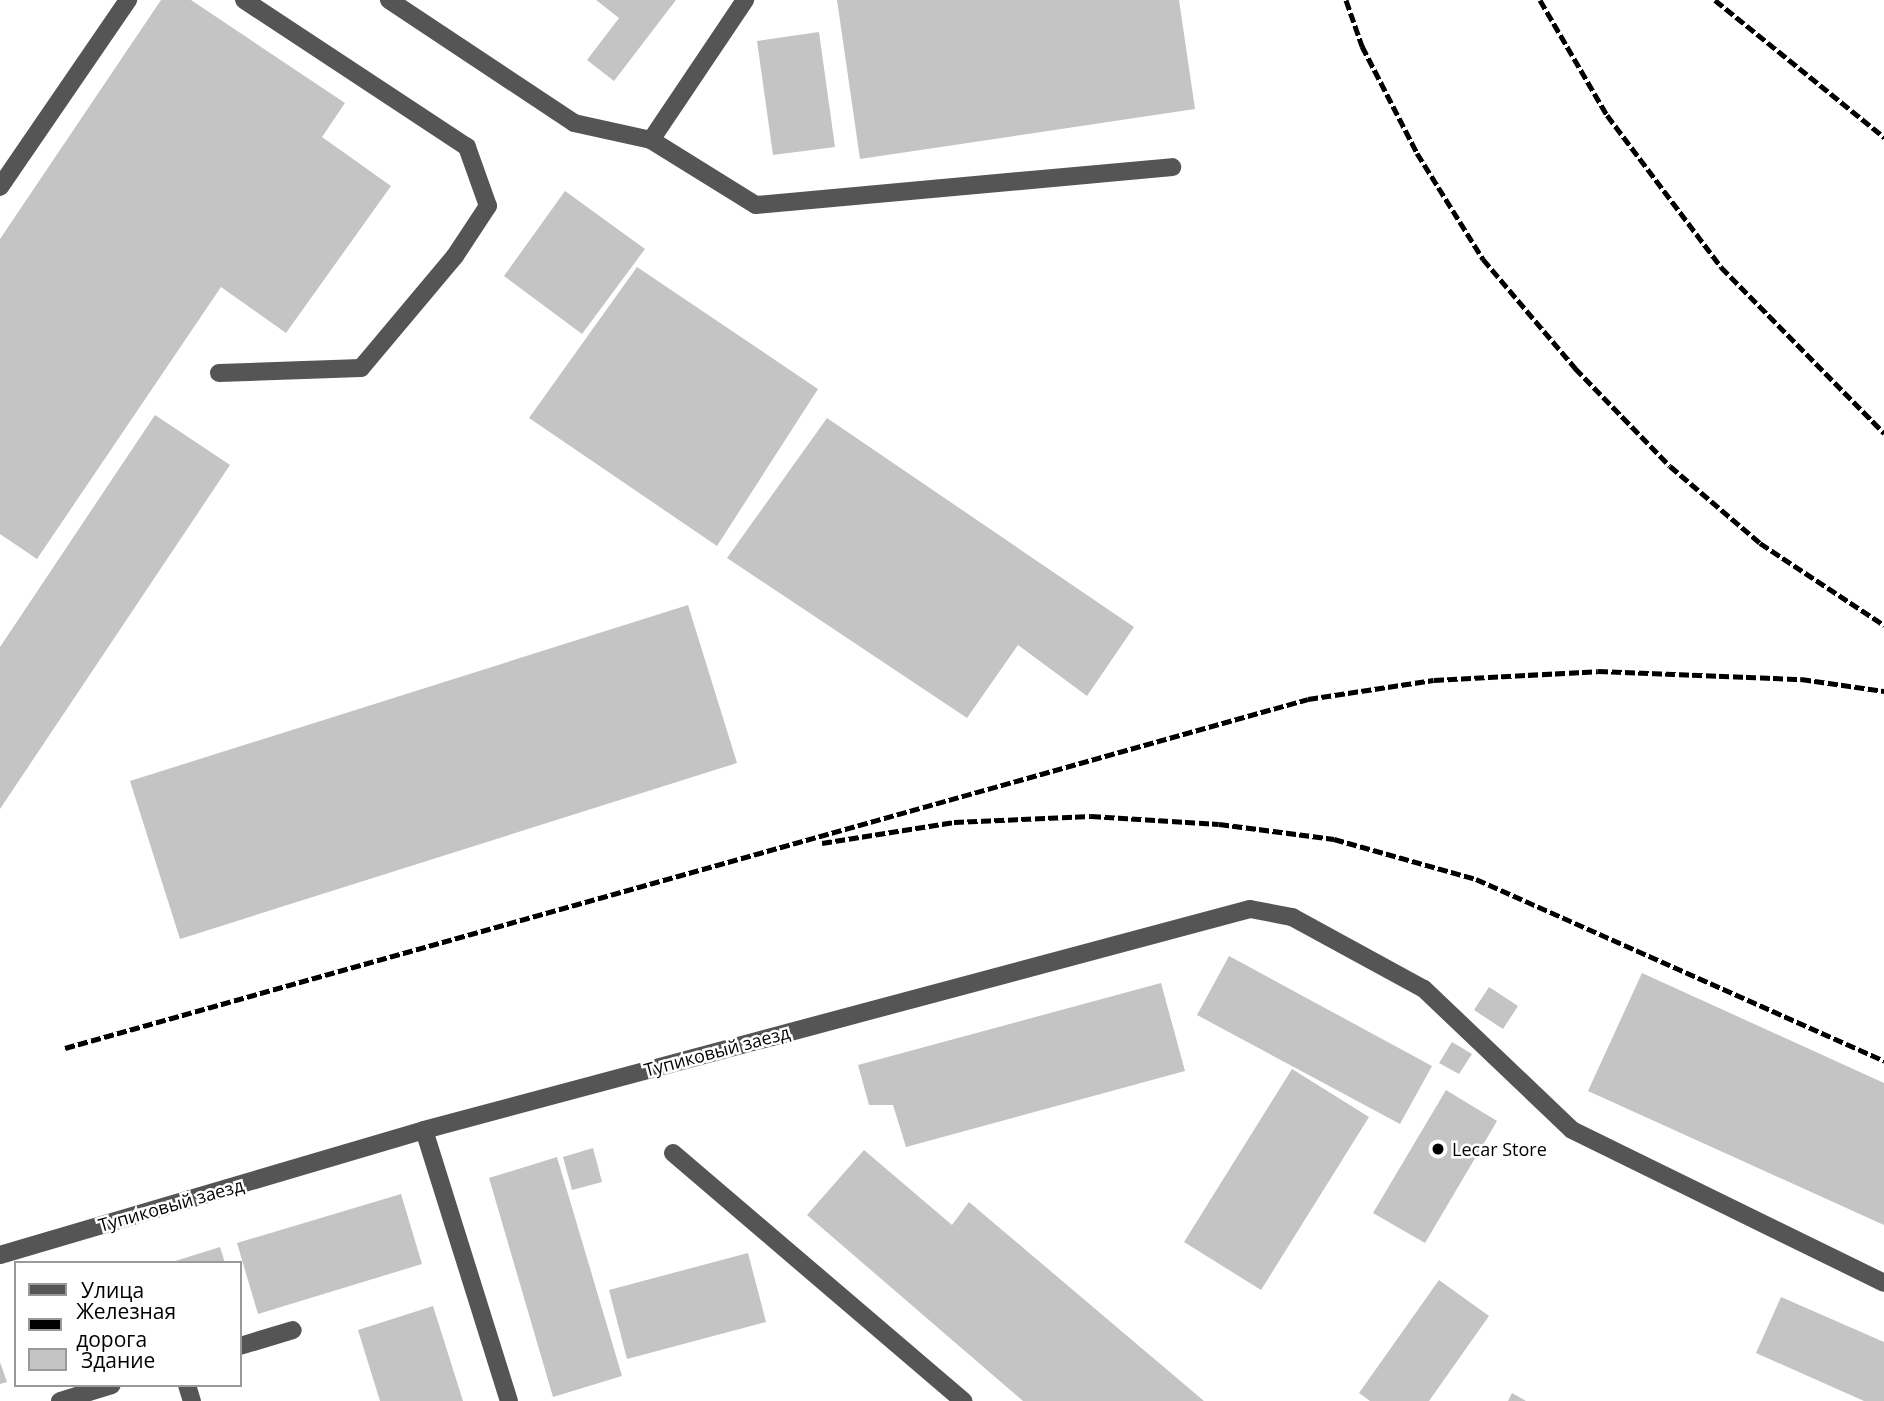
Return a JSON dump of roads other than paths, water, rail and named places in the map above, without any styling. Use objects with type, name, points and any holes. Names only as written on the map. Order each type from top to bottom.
[{"type":"street","points":[[0,187],[128,0]]},
{"type":"street","points":[[219,373],[361,368],[455,256],[488,206],[467,148],[244,0]]},
{"type":"street","points":[[389,0],[574,123],[651,140],[756,205],[1172,167]]},
{"type":"street","points":[[651,140],[745,0]]},
{"type":"street","name":"Тупиковый заезд","points":[[0,1255],[424,1130],[1250,909],[1292,917],[1424,989],[1572,1130],[1884,1283]]},
{"type":"street","points":[[424,1130],[509,1401]]},
{"type":"street","points":[[673,1153],[963,1401]]},
{"type":"street","points":[[242,1345],[292,1330]]},
{"type":"street","points":[[60,1401],[106,1387]]},
{"type":"railway","points":[[1346,0],[1362,46],[1417,153],[1483,259],[1575,368],[1670,466],[1760,543],[1884,625]]},
{"type":"railway","points":[[1540,0],[1607,115],[1721,267],[1884,433]]},
{"type":"railway","points":[[1715,0],[1884,137]]},
{"type":"railway","points":[[65,1048],[1308,699],[1434,680],[1598,671],[1801,679],[1884,691]]},
{"type":"railway","points":[[822,843],[954,822],[1091,816],[1219,824],[1334,839],[1476,879],[1884,1061]]},
{"type":"place","name":"Lecar Store","points":[[1438,1149]]}]
